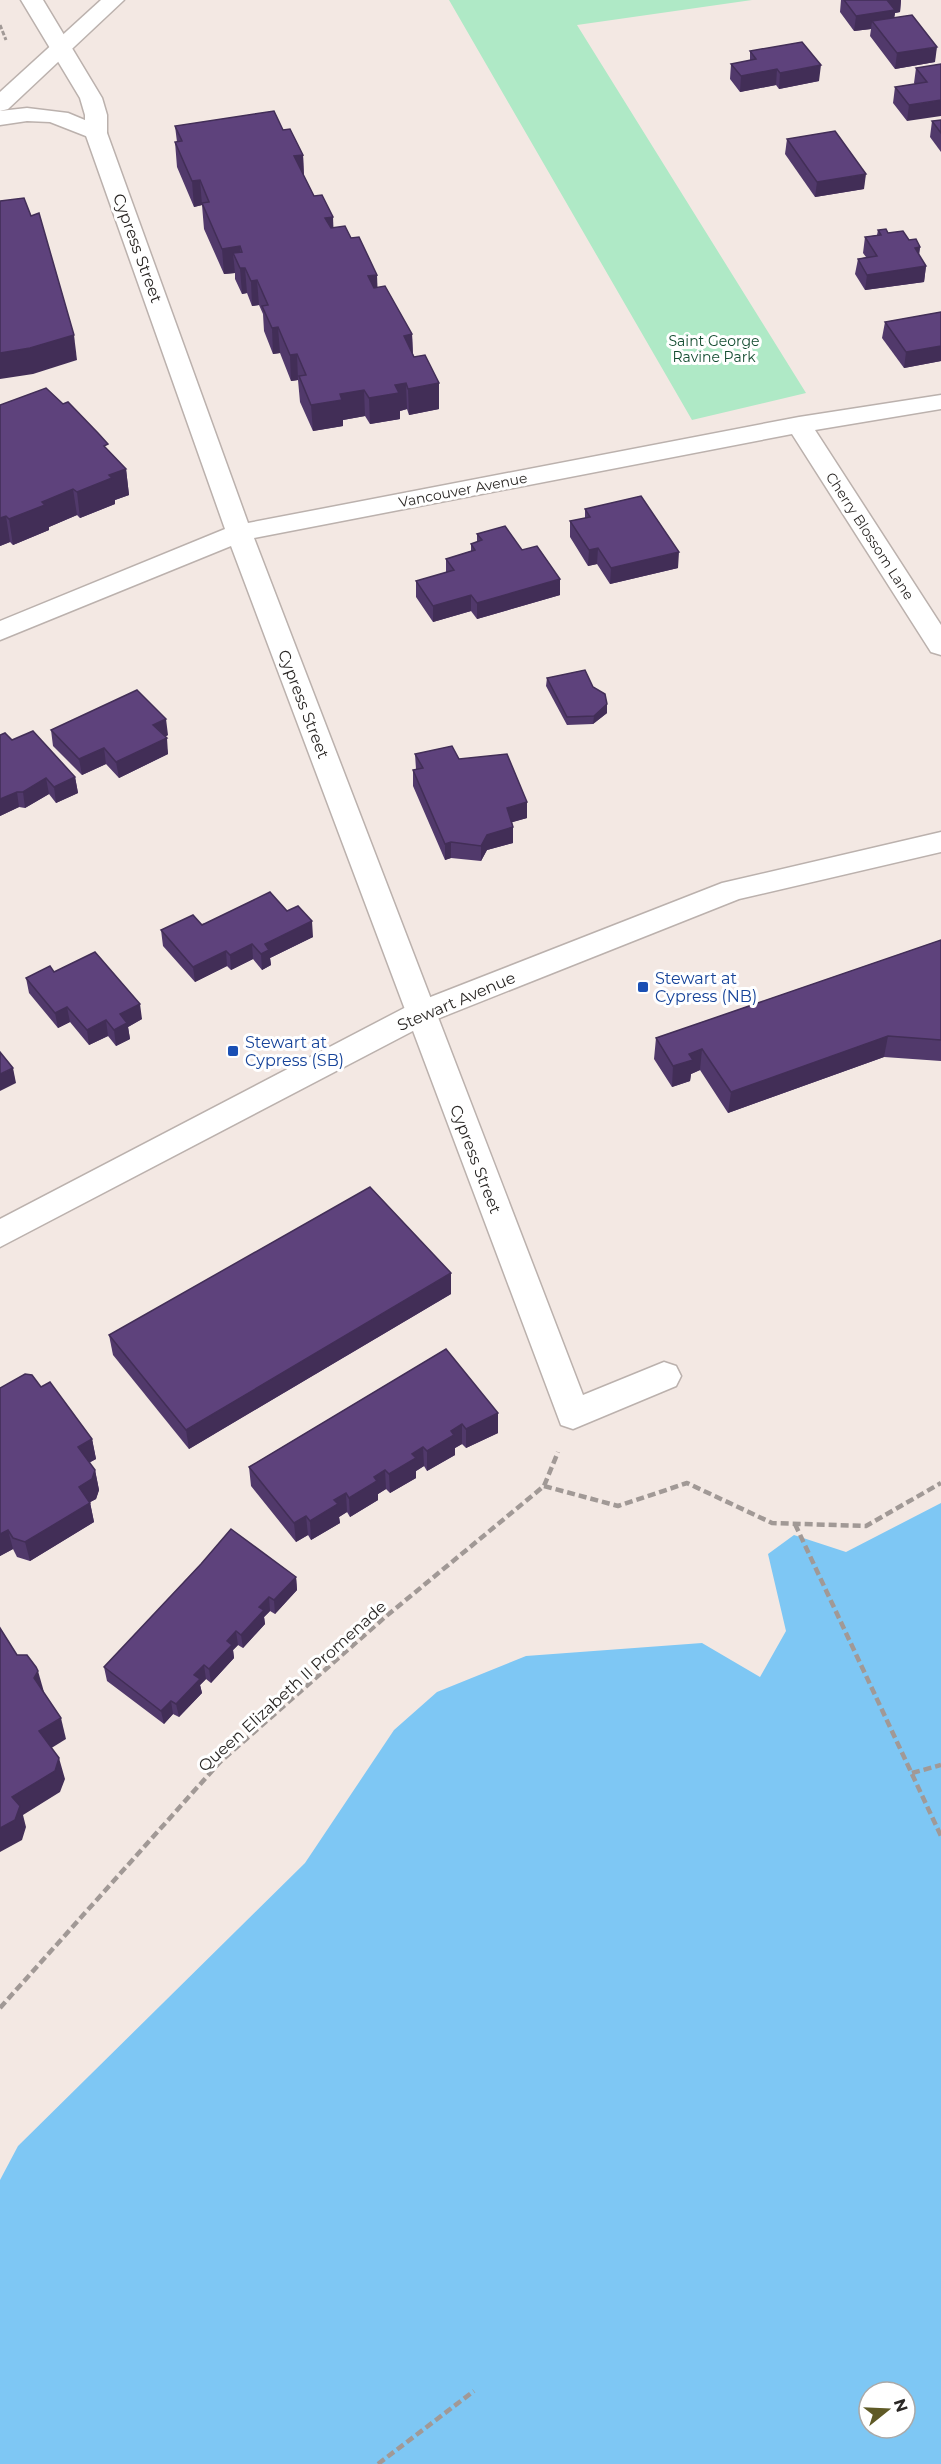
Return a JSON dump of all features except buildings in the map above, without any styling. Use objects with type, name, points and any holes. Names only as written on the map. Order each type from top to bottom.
[{"type":"main road","name":"Cypress Street","points":[[32,0],[38,16],[88,92],[99,116],[96,133],[239,533],[573,1415]]},
{"type":"main road","points":[[0,104],[113,0]]},
{"type":"main road","points":[[0,118],[49,112],[76,122],[96,133]]},
{"type":"main road","name":"Vancouver Avenue","points":[[0,631],[239,533],[799,425],[941,402]]},
{"type":"main road","name":"Cherry Blossom Lane","points":[[799,425],[941,646]]},
{"type":"main road","name":"Stewart Avenue","points":[[0,1234],[421,1013],[732,890],[941,842]]},
{"type":"main road","points":[[573,1415],[664,1376]]},
{"type":"path","points":[[0,25],[6,40]]},
{"type":"path","name":"Queen Elizabeth II Promenade","points":[[0,2008],[220,1762],[384,1618],[544,1486],[573,1415]]},
{"type":"path","points":[[544,1486],[618,1506],[687,1483],[772,1523],[866,1526],[941,1483]]},
{"type":"path","points":[[795,1524],[941,1836]]},
{"type":"path","points":[[912,1773],[941,1765]]},
{"type":"path","points":[[378,2464],[474,2391]]},
{"type":"green space","name":"Saint George Ravine Park","points":[[449,0],[752,0],[577,25],[806,393],[692,420]]},
{"type":"water","points":[[941,1503],[941,2464],[0,2464],[0,2180],[18,2146],[305,1863],[394,1730],[437,1692],[526,1656],[702,1643],[760,1677],[786,1631],[768,1554],[794,1535],[846,1552]]},
{"type":"place","name":"Stewart at Cypress (NB)","points":[[643,987]]},
{"type":"place","name":"Stewart at Cypress (SB)","points":[[233,1051]]}]
